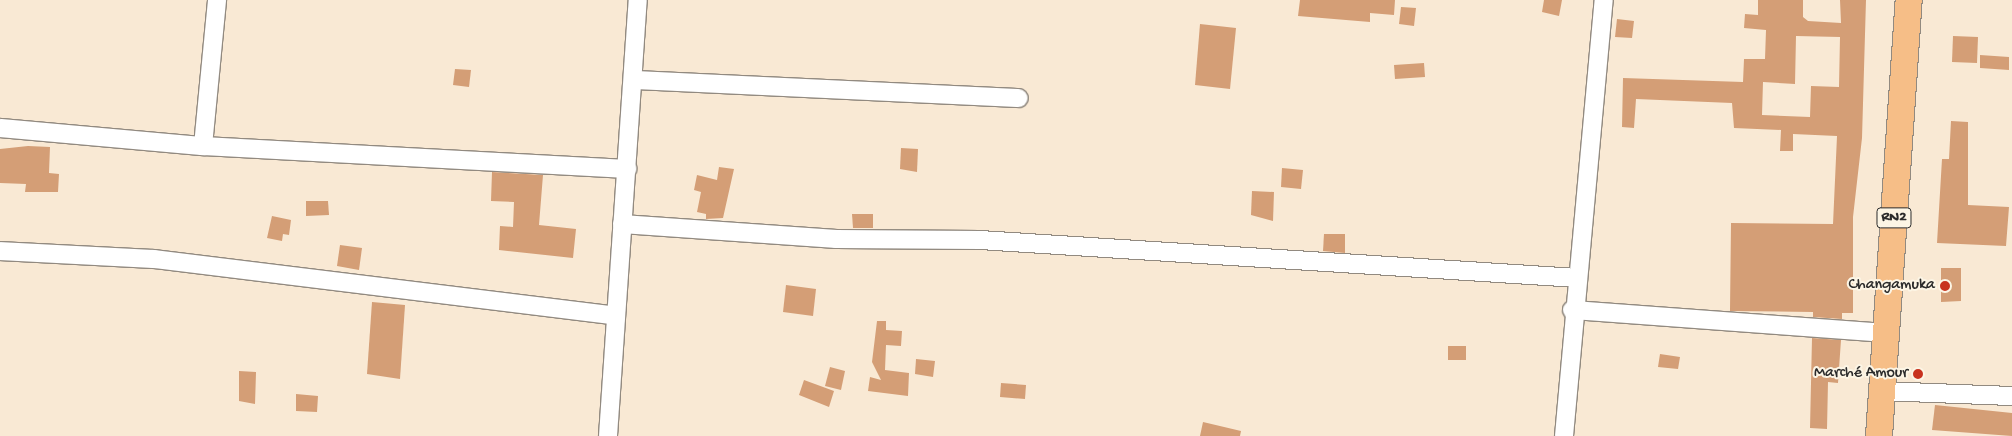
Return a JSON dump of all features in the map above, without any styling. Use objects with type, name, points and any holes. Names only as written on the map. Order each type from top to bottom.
[{"type":"highway","name":"RN2","points":[[1878,436],[1887,332],[1909,0]]},
{"type":"street","points":[[203,146],[218,0]]},
{"type":"street","points":[[608,436],[613,315],[627,169],[638,0]]},
{"type":"street","points":[[1564,436],[1572,310],[1577,278],[1604,0]]},
{"type":"street","points":[[634,80],[1019,98]]},
{"type":"street","points":[[0,128],[203,146],[627,169]]},
{"type":"street","points":[[622,224],[836,239],[980,240],[1577,278]]},
{"type":"street","points":[[0,251],[154,259],[613,315]]},
{"type":"street","points":[[1572,310],[1887,332]]},
{"type":"street","points":[[1881,391],[2012,396]]},
{"type":"building","points":[[1300,0],[1395,0],[1394,15],[1370,13],[1370,22],[1298,16]]},
{"type":"building","points":[[1544,0],[1562,0],[1559,16],[1542,12]]},
{"type":"building","points":[[1758,0],[1803,0],[1803,17],[1808,21],[1841,23],[1840,0],[1866,0],[1862,138],[1853,217],[1853,313],[1842,313],[1842,319],[1813,317],[1813,312],[1730,311],[1731,223],[1833,224],[1837,136],[1793,134],[1793,151],[1780,151],[1781,130],[1734,128],[1732,103],[1636,99],[1634,128],[1622,127],[1623,78],[1743,82],[1744,59],[1765,59],[1766,30],[1744,28],[1745,14],[1758,15]],"holes":[[[1796,36],[1840,37],[1839,87],[1811,86],[1810,117],[1762,115],[1763,82],[1795,84]]]},
{"type":"building","points":[[1401,7],[1416,8],[1414,26],[1399,24]]},
{"type":"building","points":[[1617,19],[1634,21],[1632,38],[1615,37]]},
{"type":"building","points":[[1200,24],[1236,28],[1230,89],[1195,85]]},
{"type":"building","points":[[1953,36],[1978,37],[1977,63],[1952,62]]},
{"type":"building","points":[[1980,55],[2009,57],[2009,70],[1980,68]]},
{"type":"building","points":[[1424,63],[1425,77],[1395,79],[1394,65]]},
{"type":"building","points":[[455,69],[471,70],[469,87],[453,85]]},
{"type":"building","points":[[1951,121],[1968,122],[1968,205],[2009,207],[2006,246],[1937,243],[1942,159],[1949,159]]},
{"type":"building","points":[[28,146],[50,147],[49,173],[59,174],[58,192],[25,192],[26,184],[0,183],[0,149]]},
{"type":"building","points":[[901,148],[918,149],[917,172],[900,169]]},
{"type":"building","points":[[719,167],[734,169],[723,218],[706,219],[706,214],[697,212],[701,192],[694,190],[697,175],[717,180]]},
{"type":"building","points":[[1282,168],[1303,170],[1301,189],[1281,187]]},
{"type":"building","points":[[492,172],[543,175],[539,225],[576,229],[573,258],[499,250],[500,226],[513,227],[514,202],[491,201]]},
{"type":"building","points":[[1252,191],[1274,192],[1273,221],[1251,215]]},
{"type":"building","points":[[306,201],[328,201],[329,215],[306,216]]},
{"type":"building","points":[[852,214],[873,214],[873,228],[853,228]]},
{"type":"building","points":[[272,216],[291,220],[289,235],[283,234],[282,241],[267,238]]},
{"type":"building","points":[[1324,234],[1345,234],[1345,253],[1323,251]]},
{"type":"building","points":[[340,245],[362,248],[359,270],[337,266]]},
{"type":"building","points":[[1941,268],[1961,268],[1961,301],[1941,302]]},
{"type":"building","points":[[786,285],[816,289],[813,316],[783,312]]},
{"type":"building","points":[[372,302],[405,305],[400,379],[367,374]]},
{"type":"building","points":[[877,321],[886,321],[886,330],[902,331],[901,346],[886,345],[885,370],[909,373],[908,396],[868,391],[870,377],[881,380],[872,362]]},
{"type":"building","points":[[1812,338],[1841,340],[1838,383],[1828,382],[1827,429],[1810,428]]},
{"type":"building","points":[[1448,346],[1466,346],[1466,360],[1448,360]]},
{"type":"building","points":[[1660,354],[1680,357],[1678,369],[1658,367]]},
{"type":"building","points":[[916,359],[935,361],[933,377],[915,374]]},
{"type":"building","points":[[830,367],[845,371],[841,390],[825,386]]},
{"type":"building","points":[[239,371],[256,372],[255,404],[239,401]]},
{"type":"building","points":[[804,380],[834,391],[829,407],[799,395]]},
{"type":"building","points":[[1001,383],[1026,385],[1025,399],[1000,397]]},
{"type":"building","points":[[296,394],[318,396],[317,412],[296,411]]},
{"type":"building","points":[[1935,405],[2012,413],[2012,436],[1932,430]]},
{"type":"building","points":[[1203,422],[1241,431],[1240,436],[1200,436]]},
{"type":"place","name":"Changamuka","points":[[1945,286]]},
{"type":"place","name":"Marché Amour","points":[[1918,374]]}]
